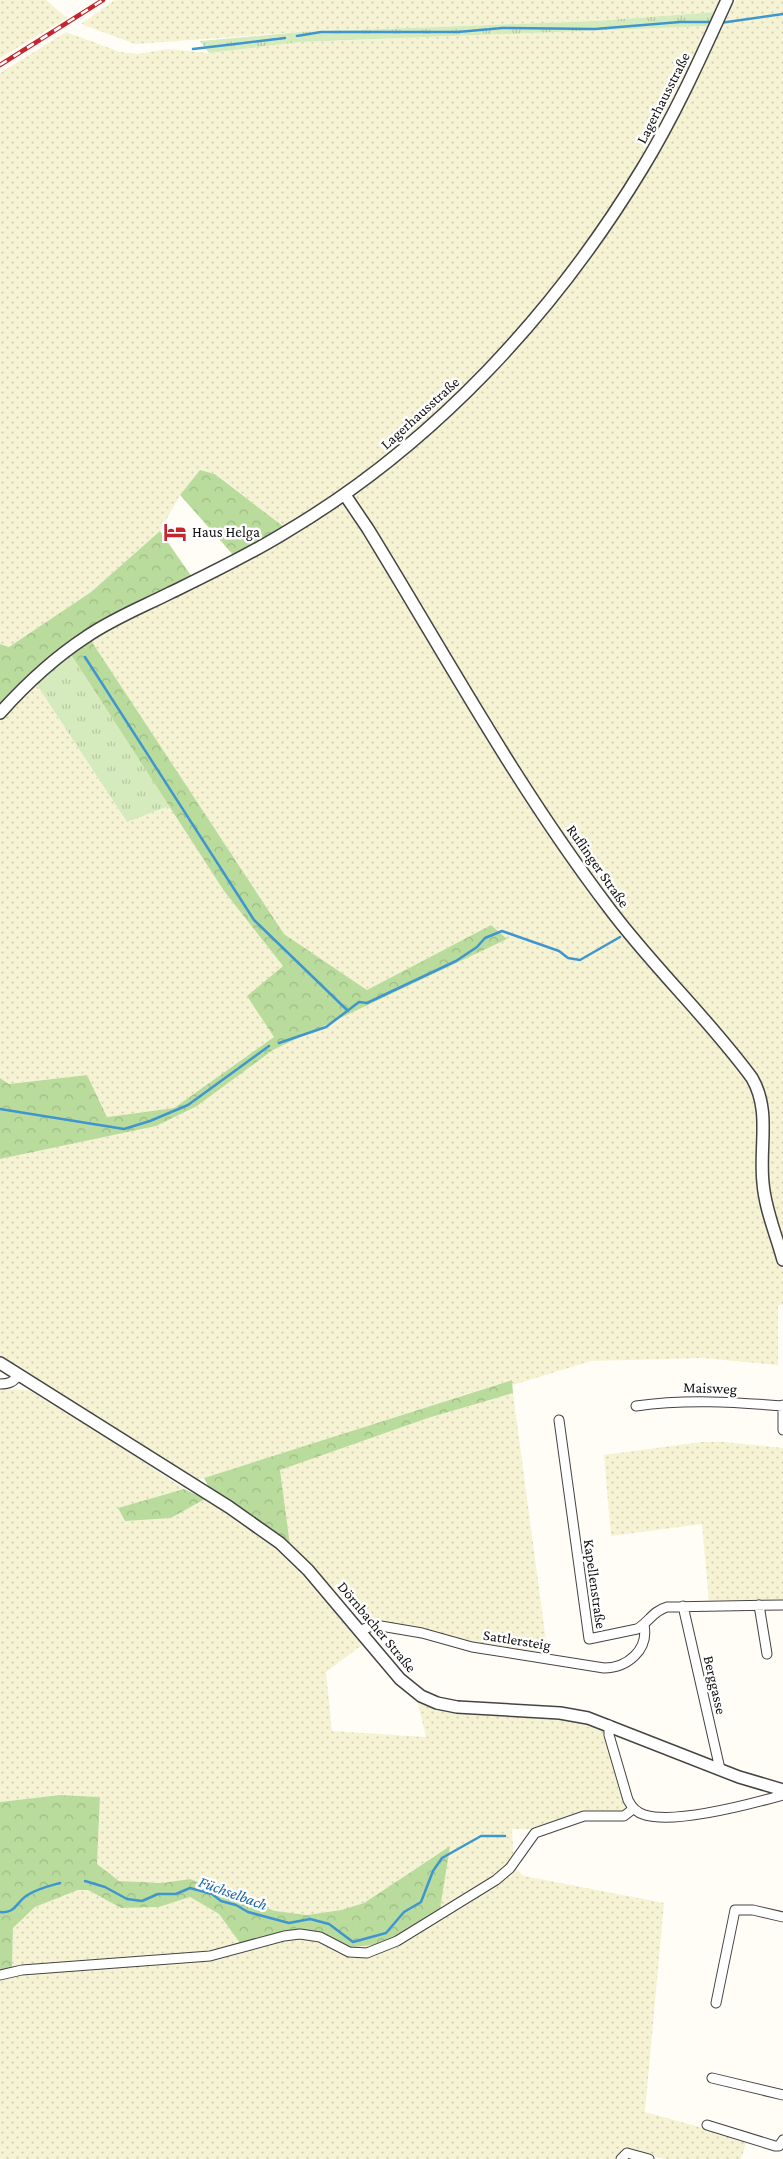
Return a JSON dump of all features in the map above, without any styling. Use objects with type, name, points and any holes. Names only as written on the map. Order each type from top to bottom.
[{"type":"street","name":"Lagerhausstraße","points":[[0,713],[54,660],[88,635],[260,547],[345,495],[394,458],[463,395],[514,343],[546,305],[584,255],[642,170],[685,91],[727,0]]},
{"type":"street","name":"Ruflinger Straße","points":[[345,495],[368,528],[517,775],[592,884],[618,919],[752,1078],[760,1092],[764,1112],[762,1169],[764,1194],[783,1260]]},
{"type":"street","name":"Dörnbacher Straße","points":[[0,1363],[266,1532],[304,1566],[400,1679],[414,1692],[430,1701],[473,1709],[574,1714],[609,1725],[720,1769],[783,1790]]},
{"type":"street","points":[[0,1384],[7,1384],[15,1380],[19,1374]]},
{"type":"street","name":"Maisweg","points":[[636,1406],[675,1401],[706,1400],[783,1406]]},
{"type":"street","points":[[783,1406],[783,1430]]},
{"type":"street","name":"Kapellenstraße","points":[[559,1420],[589,1639],[622,1634],[644,1625],[657,1611],[683,1606],[783,1605]]},
{"type":"street","points":[[759,1605],[766,1654]]},
{"type":"street","name":"Berggasse","points":[[683,1606],[720,1769]]},
{"type":"street","name":"Sattlersteig","points":[[360,1630],[368,1625],[375,1625],[422,1633],[472,1647],[604,1668],[622,1665],[636,1655],[643,1640],[644,1625]]},
{"type":"street","points":[[609,1725],[609,1735],[628,1800],[633,1809],[645,1815],[670,1816],[716,1811],[783,1795]]},
{"type":"street","points":[[0,1975],[22,1970],[216,1955],[284,1936],[300,1934],[320,1937],[350,1952],[372,1952],[397,1941],[496,1880],[510,1868],[535,1832],[584,1816],[624,1816],[633,1809]]},
{"type":"street","points":[[716,2004],[735,1910],[745,1909],[783,1917]]},
{"type":"street","points":[[712,2078],[783,2095]]},
{"type":"street","points":[[707,2125],[775,2146],[779,2146],[783,2140]]},
{"type":"street","points":[[621,2159],[627,2153],[649,2159]]},
{"type":"shaded area","points":[[0,0],[46,0],[67,18],[0,58]]},
{"type":"shaded area","points":[[115,0],[722,0],[716,12],[595,21],[300,32],[135,44],[81,24]]},
{"type":"shaded area","points":[[736,0],[783,0],[783,1304],[778,1306],[778,1365],[702,1358],[591,1361],[513,1385],[511,1380],[195,1481],[0,1357],[0,1159],[65,1145],[197,1106],[273,1050],[506,939],[491,925],[367,990],[284,934],[90,639],[292,532],[410,449],[529,333],[682,108]]},
{"type":"shaded area","points":[[709,26],[659,131],[582,251],[523,326],[466,385],[406,440],[343,488],[284,527],[216,474],[200,470],[180,495],[160,531],[91,592],[9,647],[0,644],[0,73],[66,32],[120,52],[138,54],[168,49],[209,53],[301,42]]},
{"type":"shaded area","points":[[35,682],[127,822],[169,806],[224,891],[283,966],[275,1037],[174,1108],[107,1117],[87,1075],[9,1084],[0,1078],[0,719]]},
{"type":"shaded area","points":[[0,1389],[28,1390],[108,1438],[184,1489],[119,1508],[171,1518],[205,1499],[287,1556],[362,1645],[326,1672],[332,1731],[426,1737],[417,1700],[456,1712],[540,1719],[573,1718],[602,1728],[627,1807],[622,1812],[537,1829],[512,1829],[514,1867],[524,1876],[664,1903],[645,2112],[747,2140],[741,2159],[664,2159],[624,2148],[617,2159],[0,2159],[0,1969],[12,1967],[13,1928],[35,1907],[78,1890],[88,1890],[121,1908],[159,1907],[190,1897],[219,1914],[245,1950],[287,1938],[318,1940],[449,1846],[364,1903],[341,1910],[307,1915],[275,1911],[190,1879],[162,1883],[119,1881],[97,1864],[100,1797],[60,1795],[0,1802]]},
{"type":"shaded area","points":[[513,1393],[548,1656],[464,1641],[362,1617],[290,1545],[279,1470],[428,1418]]},
{"type":"shaded area","points":[[701,1442],[724,1442],[783,1448],[783,1606],[709,1602],[702,1524],[611,1536],[604,1455]]},
{"type":"green space","points":[[716,12],[709,26],[301,42],[209,53],[200,41],[300,32],[595,21]]},
{"type":"green space","points":[[200,470],[215,474],[284,527],[234,556],[180,495]]},
{"type":"green space","points":[[160,531],[192,577],[114,616],[0,707],[0,644],[9,647],[91,592]]},
{"type":"green space","points":[[90,639],[284,934],[367,990],[491,925],[507,939],[273,1050],[197,1106],[156,1126],[0,1159],[0,1078],[9,1084],[87,1075],[107,1117],[174,1108],[274,1037],[247,996],[283,966],[224,891],[70,653]]},
{"type":"green space","points":[[70,653],[169,806],[127,822],[35,682]]},
{"type":"green space","points":[[512,1380],[513,1393],[428,1418],[280,1470],[290,1545],[255,1518],[211,1491],[204,1478]]},
{"type":"green space","points":[[184,1489],[205,1499],[171,1518],[125,1521],[118,1508]]},
{"type":"green space","points":[[60,1795],[100,1797],[97,1864],[119,1881],[162,1883],[190,1879],[275,1911],[307,1915],[341,1910],[364,1903],[450,1846],[440,1909],[384,1944],[351,1947],[318,1940],[287,1938],[245,1950],[219,1914],[190,1897],[159,1907],[121,1908],[88,1890],[78,1890],[35,1907],[13,1928],[12,1967],[0,1969],[0,1802]]},
{"type":"waterway","points":[[720,23],[783,14]]},
{"type":"waterway","points":[[297,36],[321,32],[458,32],[502,28],[595,29],[680,22],[712,22]]},
{"type":"waterway","points":[[193,49],[285,38]]},
{"type":"waterway","points":[[85,657],[254,920],[348,1011]]},
{"type":"waterway","points":[[279,1043],[326,1027],[359,1002],[367,1003],[456,961],[477,947],[485,938],[502,931],[559,951],[568,958],[580,960],[620,937]]},
{"type":"waterway","points":[[0,1109],[124,1129],[150,1121],[188,1105],[269,1046]]},
{"type":"waterway","name":"Füchselbach","points":[[85,1881],[105,1887],[127,1899],[142,1901],[158,1894],[176,1894],[190,1888],[212,1894],[221,1901],[236,1905],[248,1912],[289,1923],[310,1919],[329,1924],[353,1942],[386,1933],[404,1912],[421,1902],[433,1871],[442,1858],[481,1836],[505,1836]]},
{"type":"waterway","name":"Füchselbach","points":[[0,1912],[12,1910],[34,1891],[60,1883]]},
{"type":"railway","points":[[0,65],[103,0]]},
{"type":"place","name":"Haus Helga","points":[[175,532]]}]
